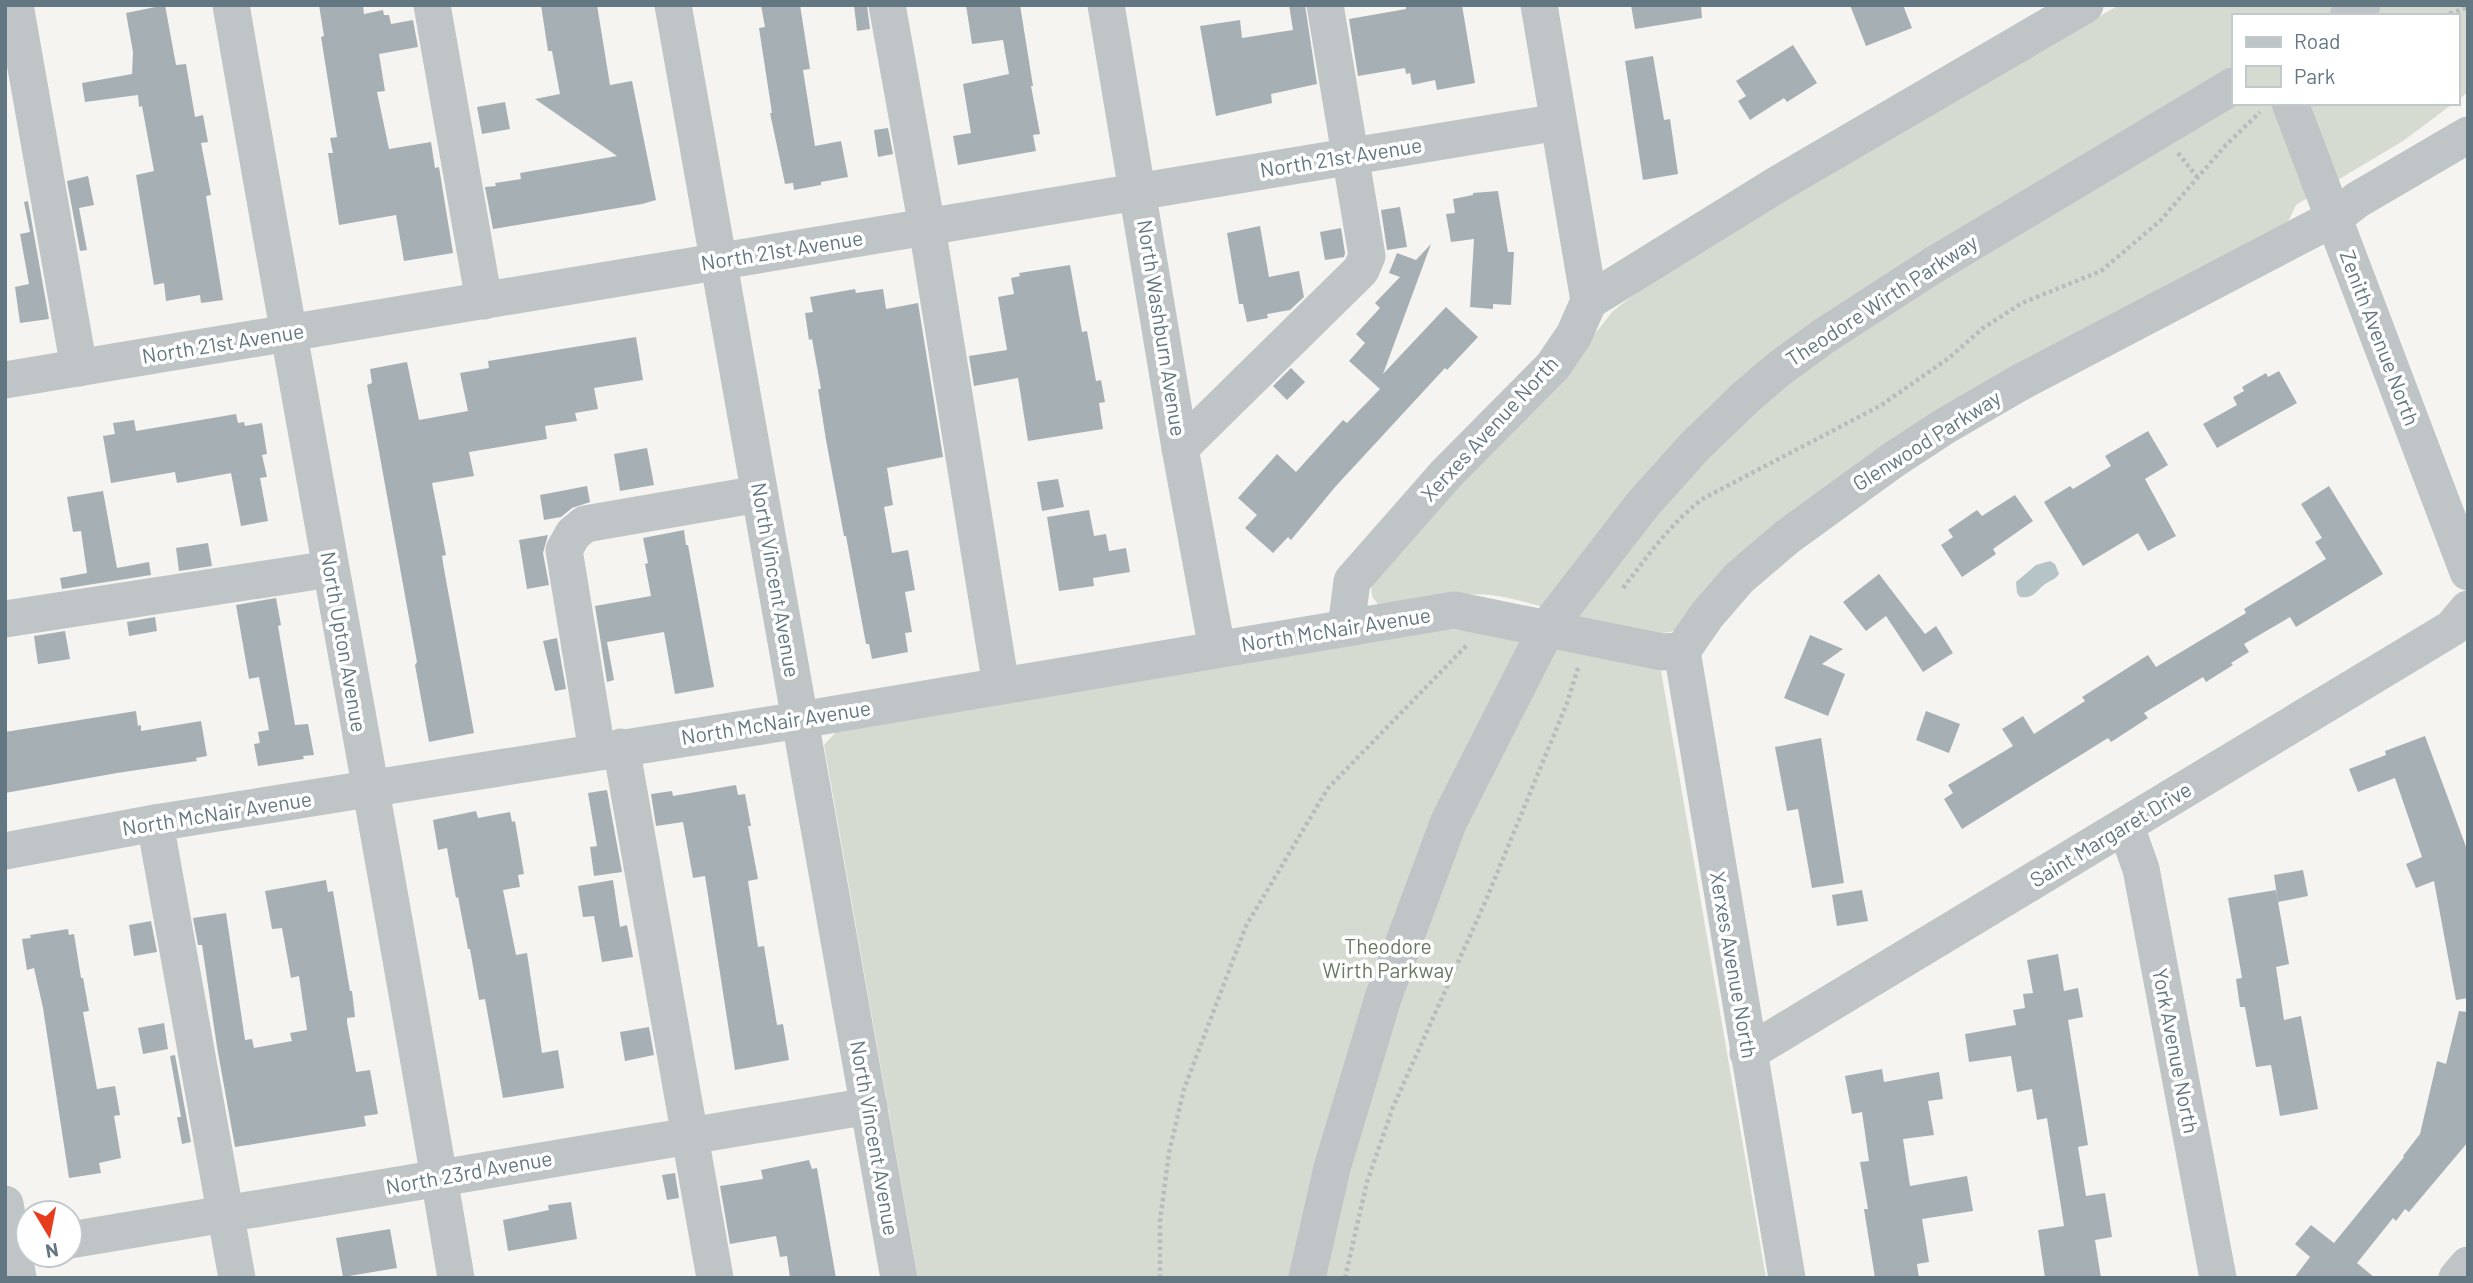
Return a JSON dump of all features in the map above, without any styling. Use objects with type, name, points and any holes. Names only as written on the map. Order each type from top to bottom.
[{"type":"street","points":[[15,5],[79,368]]},
{"type":"street","name":"North Upton Avenue","points":[[231,5],[456,1278]]},
{"type":"street","points":[[432,5],[485,300]]},
{"type":"street","name":"North Vincent Avenue","points":[[673,5],[899,1278]]},
{"type":"street","points":[[887,5],[927,227],[1001,686]]},
{"type":"street","name":"North Washburn Avenue","points":[[1106,5],[1180,447],[1217,649]]},
{"type":"street","points":[[1180,447],[1361,270],[1367,256],[1325,5]]},
{"type":"street","points":[[1539,5],[1589,301],[1778,184],[2085,5]]},
{"type":"street","name":"Theodore Wirth Parkway","points":[[1307,1278],[1332,1168],[1383,998],[1449,821],[1547,628],[1651,494],[1695,446],[1780,368],[1871,304],[2232,87]]},
{"type":"street","name":"Zenith Avenue North","points":[[2291,105],[2468,572]]},
{"type":"street","name":"North 21st Avenue","points":[[5,380],[1559,122]]},
{"type":"street","name":"Glenwood Parkway","points":[[1682,651],[1707,615],[1739,578],[1830,503],[1893,460],[2019,383],[2334,218],[2357,200],[2468,135]]},
{"type":"street","name":"Xerxes Avenue North","points":[[1346,628],[1352,581],[1446,474],[1553,366],[1573,335],[1589,301]]},
{"type":"street","points":[[715,1278],[690,1136],[609,749],[564,550],[573,534],[585,524],[759,494]]},
{"type":"street","points":[[5,619],[330,569]]},
{"type":"street","name":"Saint Margaret Drive","points":[[1748,1053],[2452,628],[2468,609]]},
{"type":"street","name":"North McNair Avenue","points":[[5,850],[155,823],[800,720],[1454,610],[1547,628]]},
{"type":"street","points":[[1547,628],[1662,652],[1682,651]]},
{"type":"street","name":"Xerxes Avenue North","points":[[1682,651],[1787,1278]]},
{"type":"street","points":[[155,823],[237,1278]]},
{"type":"street","name":"York Avenue North","points":[[2126,827],[2141,869],[2218,1278]]},
{"type":"street","name":"North 23rd Avenue","points":[[84,1238],[869,1106]]},
{"type":"street","points":[[5,1204],[14,1247]]},
{"type":"street","points":[[2458,1278],[2468,1265]]},
{"type":"path","points":[[2448,14],[2468,6]]},
{"type":"path","points":[[1160,1278],[1160,1222],[1165,1180],[1184,1089],[1246,926],[1328,789],[1467,644],[1501,619]]},
{"type":"green space","points":[[2119,5],[2468,5],[2468,92],[2459,99],[2459,14],[2232,14],[2232,105],[2451,105],[2403,141],[2296,205],[2288,222],[2005,373],[1673,631],[1636,631],[1490,595],[1450,596],[1383,607],[1375,601],[1372,588],[1379,574],[1573,361],[1613,311],[1644,287],[1792,196]]},
{"type":"green space","name":"Theodore Wirth Parkway","points":[[1442,628],[1495,634],[1661,671],[1766,1278],[918,1278],[824,745],[836,732]]},
{"type":"shaded area","points":[[2050,561],[2055,564],[2059,574],[2031,596],[2020,597],[2016,582],[2036,565]]},
{"type":"building","points":[[165,5],[176,65],[186,64],[195,117],[203,115],[208,142],[201,143],[211,195],[206,196],[223,300],[201,303],[200,295],[166,301],[164,283],[154,285],[136,175],[154,171],[138,95],[85,102],[82,83],[132,74],[133,52],[126,13]]},
{"type":"building","points":[[319,5],[363,5],[364,14],[383,10],[384,15],[389,15],[391,24],[413,20],[418,47],[379,54],[385,91],[377,92],[389,149],[431,142],[435,168],[439,167],[453,253],[404,261],[396,215],[339,225],[328,153],[333,153],[330,138],[337,137],[321,37],[324,36]]},
{"type":"building","points":[[541,5],[597,5],[610,85],[632,81],[656,200],[493,229],[485,187],[521,179],[520,173],[617,156],[535,99],[560,94],[552,51],[548,51]]},
{"type":"building","points":[[761,5],[800,5],[810,69],[803,70],[815,146],[841,141],[848,177],[794,190],[793,183],[785,184],[770,113],[759,28],[765,27]]},
{"type":"building","points":[[854,5],[867,5],[870,29],[857,31]]},
{"type":"building","points":[[966,5],[1020,5],[1040,134],[1033,135],[1036,151],[958,165],[953,136],[971,133],[963,84],[1009,74],[1003,40],[972,44]]},
{"type":"building","points":[[1289,5],[1305,5],[1317,84],[1271,94],[1272,103],[1216,116],[1200,26],[1240,20],[1242,38],[1293,30]]},
{"type":"building","points":[[1406,5],[1462,5],[1475,83],[1437,90],[1435,80],[1412,85],[1410,73],[1406,74],[1405,68],[1358,76],[1349,19],[1406,9]]},
{"type":"building","points":[[1631,5],[1701,5],[1702,18],[1635,29]]},
{"type":"building","points":[[1850,5],[1903,5],[1912,28],[1866,46]]},
{"type":"building","points":[[1793,45],[1817,83],[1787,102],[1784,98],[1750,120],[1738,101],[1746,96],[1736,81]]},
{"type":"building","points":[[1653,56],[1664,120],[1670,119],[1678,174],[1643,180],[1625,61]]},
{"type":"building","points":[[505,102],[510,129],[482,134],[477,107]]},
{"type":"building","points":[[888,128],[893,154],[878,157],[874,130]]},
{"type":"building","points":[[88,176],[94,205],[79,208],[87,250],[80,251],[67,181]]},
{"type":"building","points":[[1498,191],[1508,252],[1514,252],[1511,305],[1493,304],[1493,309],[1470,307],[1474,239],[1451,242],[1446,214],[1455,213],[1453,199],[1473,193]]},
{"type":"building","points":[[28,201],[49,319],[20,323],[15,287],[29,284],[20,234],[30,232],[24,202]]},
{"type":"building","points":[[1400,207],[1407,247],[1387,250],[1381,210]]},
{"type":"building","points":[[1260,226],[1269,277],[1299,271],[1304,297],[1290,310],[1267,314],[1268,318],[1247,322],[1243,304],[1239,304],[1227,233]]},
{"type":"building","points":[[1341,228],[1344,257],[1325,260],[1320,232]]},
{"type":"building","points":[[1431,244],[1383,374],[1446,307],[1478,337],[1447,370],[1445,368],[1336,486],[1291,540],[1288,537],[1273,553],[1245,528],[1257,515],[1238,498],[1277,454],[1296,472],[1343,420],[1347,423],[1380,389],[1349,361],[1365,343],[1356,334],[1380,308],[1375,303],[1400,277],[1389,273],[1397,253],[1416,260]]},
{"type":"building","points":[[1070,265],[1082,332],[1087,331],[1096,381],[1101,380],[1105,402],[1099,403],[1103,429],[1028,441],[1018,378],[974,386],[969,356],[1007,350],[998,297],[1014,294],[1011,278],[1020,276],[1019,273]]},
{"type":"building","points":[[855,289],[856,293],[883,289],[886,309],[918,303],[943,457],[887,468],[893,505],[884,507],[892,553],[908,550],[915,590],[905,592],[912,632],[905,633],[908,652],[872,659],[869,644],[866,644],[844,536],[818,389],[821,389],[805,313],[813,312],[810,297]]},
{"type":"building","points":[[636,337],[643,380],[594,388],[598,409],[575,413],[577,421],[545,426],[547,439],[469,452],[474,476],[432,483],[446,555],[442,556],[444,569],[474,733],[429,742],[367,385],[372,383],[370,369],[407,362],[419,420],[468,411],[460,373],[489,368],[488,361]]},
{"type":"building","points":[[1291,368],[1305,382],[1287,400],[1273,386]]},
{"type":"building","points":[[2279,371],[2297,403],[2217,448],[2203,424],[2237,405],[2233,397],[2244,391],[2242,387],[2266,373],[2268,377]]},
{"type":"building","points":[[236,414],[238,423],[244,422],[245,426],[262,423],[267,454],[262,455],[267,477],[260,478],[268,521],[241,526],[231,473],[177,483],[175,472],[111,483],[103,436],[115,434],[113,423],[134,420],[136,431]]},
{"type":"building","points":[[2148,431],[2168,465],[2145,479],[2176,536],[2148,551],[2138,533],[2083,566],[2044,502],[2070,486],[2073,489],[2111,466],[2105,456]]},
{"type":"building","points":[[647,448],[654,485],[620,491],[614,454]]},
{"type":"building","points":[[1058,479],[1064,507],[1042,511],[1037,482]]},
{"type":"building","points":[[587,486],[590,502],[572,508],[561,517],[544,520],[540,495]]},
{"type":"building","points":[[2329,486],[2383,574],[2296,627],[2290,617],[2244,644],[2249,652],[2231,663],[2233,665],[2206,682],[2203,677],[2144,713],[2148,718],[2111,742],[2108,738],[1962,829],[1944,799],[1953,793],[1948,785],[2013,746],[2002,729],[2023,716],[2034,734],[2085,701],[2082,697],[2148,655],[2156,667],[2246,613],[2244,609],[2326,559],[2315,542],[2322,538],[2301,504]]},
{"type":"building","points":[[103,491],[117,568],[149,562],[151,575],[62,589],[60,578],[87,573],[81,531],[73,532],[67,497]]},
{"type":"building","points":[[2015,495],[2033,521],[1993,549],[1996,554],[1962,577],[1941,545],[1953,537],[1948,530],[1977,510],[1982,516]]},
{"type":"building","points":[[1089,510],[1094,536],[1106,534],[1109,551],[1126,548],[1130,572],[1093,578],[1094,586],[1059,591],[1047,517]]},
{"type":"building","points":[[684,530],[714,687],[675,694],[664,632],[607,642],[614,680],[607,682],[595,606],[651,596],[643,538]]},
{"type":"building","points":[[548,535],[543,553],[549,585],[527,589],[519,540]]},
{"type":"building","points":[[208,543],[212,566],[179,571],[176,548]]},
{"type":"building","points":[[1879,574],[1925,634],[1936,626],[1953,653],[1923,672],[1886,616],[1866,631],[1843,602]]},
{"type":"building","points":[[276,598],[281,625],[278,626],[295,725],[308,724],[314,755],[258,766],[254,744],[260,743],[258,732],[269,730],[259,677],[249,679],[236,605]]},
{"type":"building","points":[[155,617],[157,631],[129,636],[127,622]]},
{"type":"building","points":[[65,631],[70,659],[38,664],[34,636]]},
{"type":"building","points":[[1810,635],[1843,649],[1822,664],[1845,674],[1828,716],[1784,698]]},
{"type":"building","points":[[557,638],[566,689],[555,691],[543,641]]},
{"type":"building","points":[[136,711],[141,731],[201,721],[207,756],[196,758],[197,761],[5,793],[5,732]]},
{"type":"building","points":[[1926,711],[1960,724],[1949,753],[1916,740]]},
{"type":"building","points":[[2425,736],[2468,852],[2468,998],[2456,1000],[2434,881],[2416,888],[2406,864],[2422,857],[2395,778],[2358,792],[2349,769],[2386,755],[2385,751]]},
{"type":"building","points":[[1821,738],[1844,883],[1812,888],[1798,809],[1787,811],[1775,747]]},
{"type":"building","points":[[736,785],[738,795],[745,794],[751,826],[748,826],[758,879],[748,881],[758,947],[764,946],[777,1025],[783,1024],[789,1060],[735,1070],[705,876],[693,878],[683,822],[656,826],[651,794],[672,791],[673,796]]},
{"type":"building","points":[[607,790],[622,872],[594,876],[590,847],[597,846],[588,793]]},
{"type":"building","points":[[476,811],[478,818],[510,812],[512,822],[515,821],[524,874],[518,875],[520,887],[503,890],[516,955],[527,953],[542,1053],[558,1050],[564,1088],[503,1098],[485,999],[479,1000],[447,848],[438,850],[433,820]]},
{"type":"building","points":[[2303,870],[2308,896],[2278,902],[2274,875]]},
{"type":"building","points":[[326,880],[328,892],[333,891],[352,991],[355,1017],[347,1018],[347,1022],[356,1072],[370,1070],[378,1114],[364,1116],[366,1126],[235,1147],[202,945],[198,945],[193,918],[226,913],[245,1040],[252,1039],[254,1048],[292,1041],[290,1033],[307,1030],[299,976],[291,978],[282,928],[272,929],[265,891]]},
{"type":"building","points":[[613,880],[620,927],[627,925],[633,957],[602,962],[594,916],[583,917],[578,886]]},
{"type":"building","points":[[1862,890],[1868,921],[1837,926],[1832,895]]},
{"type":"building","points":[[2276,890],[2289,964],[2276,967],[2284,1020],[2301,1016],[2318,1109],[2280,1116],[2271,1065],[2256,1067],[2245,1007],[2240,1007],[2236,979],[2242,978],[2228,898]]},
{"type":"building","points":[[151,921],[157,952],[134,956],[129,925]]},
{"type":"building","points":[[68,929],[69,935],[74,934],[89,1011],[83,1012],[97,1089],[115,1086],[120,1115],[114,1116],[121,1158],[99,1163],[101,1173],[69,1178],[43,1008],[34,968],[27,970],[22,939],[31,938],[30,935]]},
{"type":"building","points":[[2058,954],[2064,991],[2078,988],[2083,1017],[2068,1020],[2088,1145],[2078,1147],[2086,1196],[2105,1193],[2112,1237],[2095,1240],[2101,1278],[2045,1278],[2038,1230],[2064,1226],[2047,1118],[2037,1120],[2032,1089],[2017,1092],[2011,1056],[1969,1062],[1965,1034],[2016,1025],[2013,1010],[2025,1008],[2023,994],[2033,993],[2027,960]]},
{"type":"building","points":[[2459,1011],[2468,1012],[2468,1142],[2409,1212],[2405,1209],[2396,1221],[2393,1218],[2357,1263],[2375,1278],[2294,1278],[2310,1257],[2295,1244],[2311,1225],[2334,1243],[2420,1134],[2437,1061],[2446,1064]]},
{"type":"building","points":[[164,1023],[168,1049],[143,1054],[138,1028]]},
{"type":"building","points":[[649,1027],[654,1055],[625,1061],[620,1032]]},
{"type":"building","points":[[175,1055],[191,1142],[182,1144],[177,1117],[181,1117],[170,1056]]},
{"type":"building","points":[[1882,1069],[1884,1082],[1939,1072],[1943,1099],[1928,1101],[1934,1135],[1903,1139],[1910,1186],[1967,1176],[1973,1211],[1922,1219],[1929,1262],[1917,1264],[1919,1278],[1875,1278],[1860,1162],[1869,1161],[1862,1112],[1852,1114],[1845,1076]]},
{"type":"building","points":[[809,1160],[812,1169],[817,1168],[836,1278],[790,1278],[787,1256],[780,1257],[776,1236],[730,1244],[720,1186],[763,1179],[761,1170]]},
{"type":"building","points":[[675,1173],[679,1198],[667,1200],[662,1175]]},
{"type":"building","points":[[571,1202],[577,1239],[508,1251],[503,1220],[549,1210],[548,1205]]},
{"type":"building","points":[[390,1229],[397,1268],[343,1277],[336,1238]]}]
